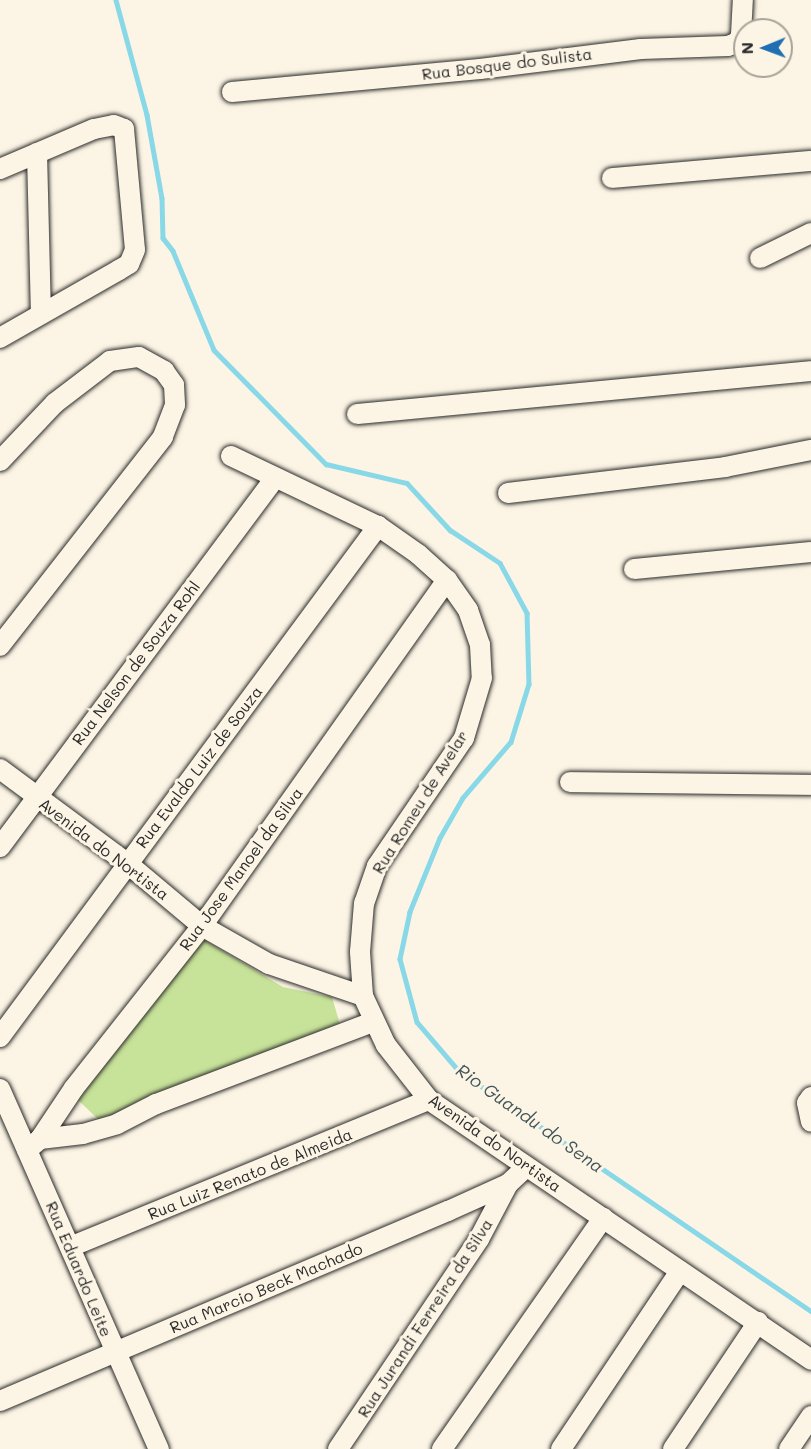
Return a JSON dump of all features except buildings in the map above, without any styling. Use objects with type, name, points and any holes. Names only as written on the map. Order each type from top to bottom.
[{"type":"street","name":"Rua Bosque do Sulista","points":[[232,92],[480,69],[652,47],[728,46],[738,42],[741,35],[743,0]]},
{"type":"street","points":[[0,169],[94,129],[114,125],[124,129],[135,250],[129,264],[0,338]]},
{"type":"street","points":[[38,153],[40,314]]},
{"type":"street","points":[[612,178],[811,161]]},
{"type":"street","points":[[760,258],[811,233]]},
{"type":"street","points":[[0,460],[55,403],[110,361],[139,357],[164,371],[174,385],[175,405],[163,437],[0,646]]},
{"type":"street","points":[[357,414],[811,371]]},
{"type":"street","points":[[508,493],[725,467],[811,450]]},
{"type":"street","name":"Rua Romeu de Avelar","points":[[231,456],[274,480],[378,526],[447,580],[468,610],[480,645],[482,678],[464,738],[377,866],[364,903],[360,952],[363,996]]},
{"type":"street","name":"Rua Nelson de Souza Rohl","points":[[0,847],[35,797],[274,480]]},
{"type":"street","name":"Rua Evaldo Luiz de Souza","points":[[0,1037],[127,862],[378,526]]},
{"type":"street","points":[[634,569],[811,552]]},
{"type":"street","name":"Rua Jose Manoel da Silva","points":[[34,1145],[74,1088],[202,926],[447,580]]},
{"type":"street","name":"Avenida do Nortista","points":[[0,769],[35,797],[127,862],[202,926],[269,964],[363,996],[373,1022],[403,1071],[429,1100],[811,1360]]},
{"type":"street","points":[[570,782],[811,785]]},
{"type":"street","points":[[34,1145],[83,1134],[373,1022]]},
{"type":"street","name":"Rua Eduardo Leite","points":[[0,1089],[34,1145],[70,1247],[113,1352],[159,1449]]},
{"type":"street","points":[[811,1097],[807,1103],[811,1122]]},
{"type":"street","name":"Rua Luiz Renato de Almeida","points":[[70,1247],[429,1100]]},
{"type":"street","name":"Rua Marcio Beck Machado","points":[[0,1401],[508,1184],[526,1167]]},
{"type":"street","name":"Rua Jurandi Ferreira da Silva","points":[[338,1449],[483,1233],[508,1184]]},
{"type":"street","points":[[442,1449],[603,1218]]},
{"type":"street","points":[[561,1449],[680,1271]]},
{"type":"street","points":[[673,1449],[758,1322]]},
{"type":"street","points":[[789,1449],[811,1416]]},
{"type":"green space","points":[[201,938],[283,987],[332,997],[341,1028],[101,1122],[76,1098]]},
{"type":"waterway","name":"Rio Guandu do Sena","points":[[116,0],[147,115],[162,198],[163,238],[173,251],[214,350],[326,464],[407,483],[450,530],[500,563],[527,613],[529,684],[511,742],[463,798],[440,838],[410,912],[400,959],[417,1022],[459,1071],[811,1311]]}]
